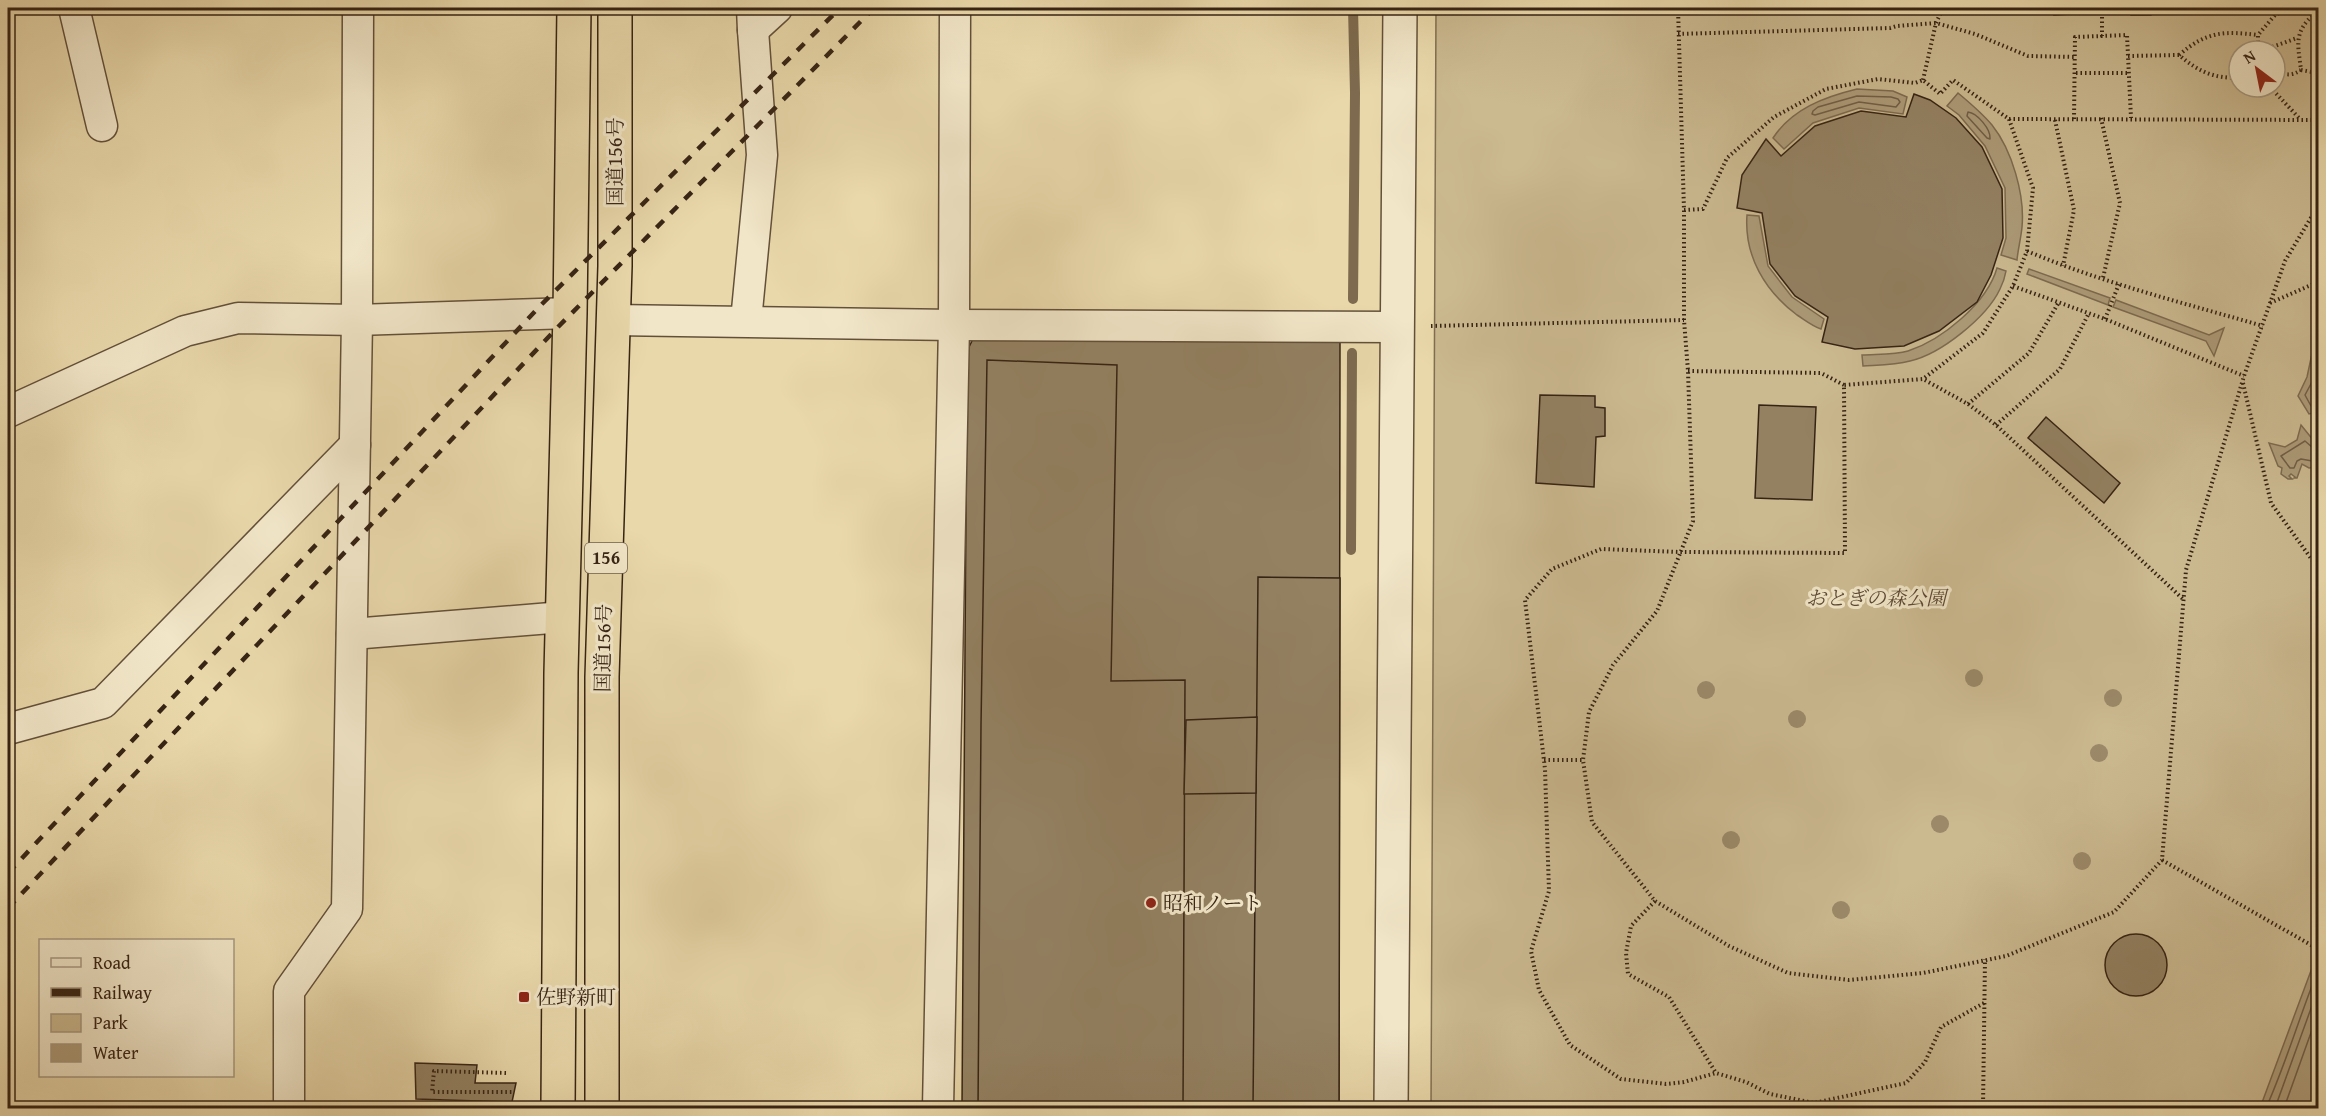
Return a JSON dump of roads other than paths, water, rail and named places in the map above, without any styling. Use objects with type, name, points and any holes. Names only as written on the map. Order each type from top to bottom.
[{"type":"highway","name":"国道156号","points":[[558,1108],[563,617],[574,8]]},
{"type":"highway","name":"国道156号","points":[[603,1108],[602,676],[613,320],[615,8]]},
{"type":"street","points":[[75,8],[102,126]]},
{"type":"street","points":[[289,1108],[289,991],[347,909],[357,320],[358,8]]},
{"type":"street","points":[[746,321],[762,154],[753,19],[777,8]]},
{"type":"street","points":[[938,1108],[954,325],[955,8]]},
{"type":"street","points":[[1391,1108],[1400,8]]},
{"type":"street","points":[[8,412],[185,331],[238,318],[357,320],[570,313]]},
{"type":"street","points":[[613,320],[954,325],[1397,327]]},
{"type":"street","points":[[8,729],[103,703],[355,445]]},
{"type":"street","points":[[352,634],[563,617]]},
{"type":"water","points":[[1857,89],[1893,91],[1907,97],[1903,114],[1859,108],[1813,123],[1784,149],[1773,138],[1799,112],[1821,100]]},
{"type":"water","points":[[1958,93],[1992,125],[2006,147],[2016,173],[2022,214],[2022,231],[2017,260],[2001,255],[2006,238],[2005,188],[1985,146],[1959,115],[1947,106]]},
{"type":"water","points":[[1747,215],[1759,216],[1768,266],[1792,297],[1824,319],[1821,329],[1797,315],[1766,284],[1749,245]]},
{"type":"water","points":[[1997,268],[2006,271],[1994,300],[1974,322],[1949,343],[1910,361],[1863,366],[1862,355],[1908,351],[1921,346],[1948,329],[1962,318],[1984,294]]},
{"type":"water","points":[[2029,269],[2110,298],[2108,305],[2027,274]]},
{"type":"water","points":[[2116,300],[2209,335],[2224,328],[2214,356],[2206,341],[2113,307]]},
{"type":"water","points":[[2318,348],[2318,412],[2309,414],[2298,396],[2307,377],[2313,349]]},
{"type":"water","points":[[2301,425],[2318,446],[2318,467],[2309,468],[2302,464],[2297,478],[2291,474],[2289,476],[2292,479],[2288,479],[2281,474],[2282,468],[2278,466],[2269,443],[2285,447],[2297,440]]},
{"type":"water","points":[[2312,968],[2318,971],[2318,1108],[2260,1108]]},
{"type":"waterway","points":[[1353,8],[1355,93],[1353,299]]},
{"type":"waterway","points":[[1351,550],[1352,353]]},
{"type":"railway","points":[[8,873],[541,305],[840,8]]},
{"type":"railway","points":[[8,908],[559,326],[874,8]]},
{"type":"place","name":"昭和ノート","points":[[1151,903]]},
{"type":"place","name":"佐野新町","points":[[524,997]]},
{"type":"park label","name":"おとぎの森公園","points":[[1876,598]]}]
